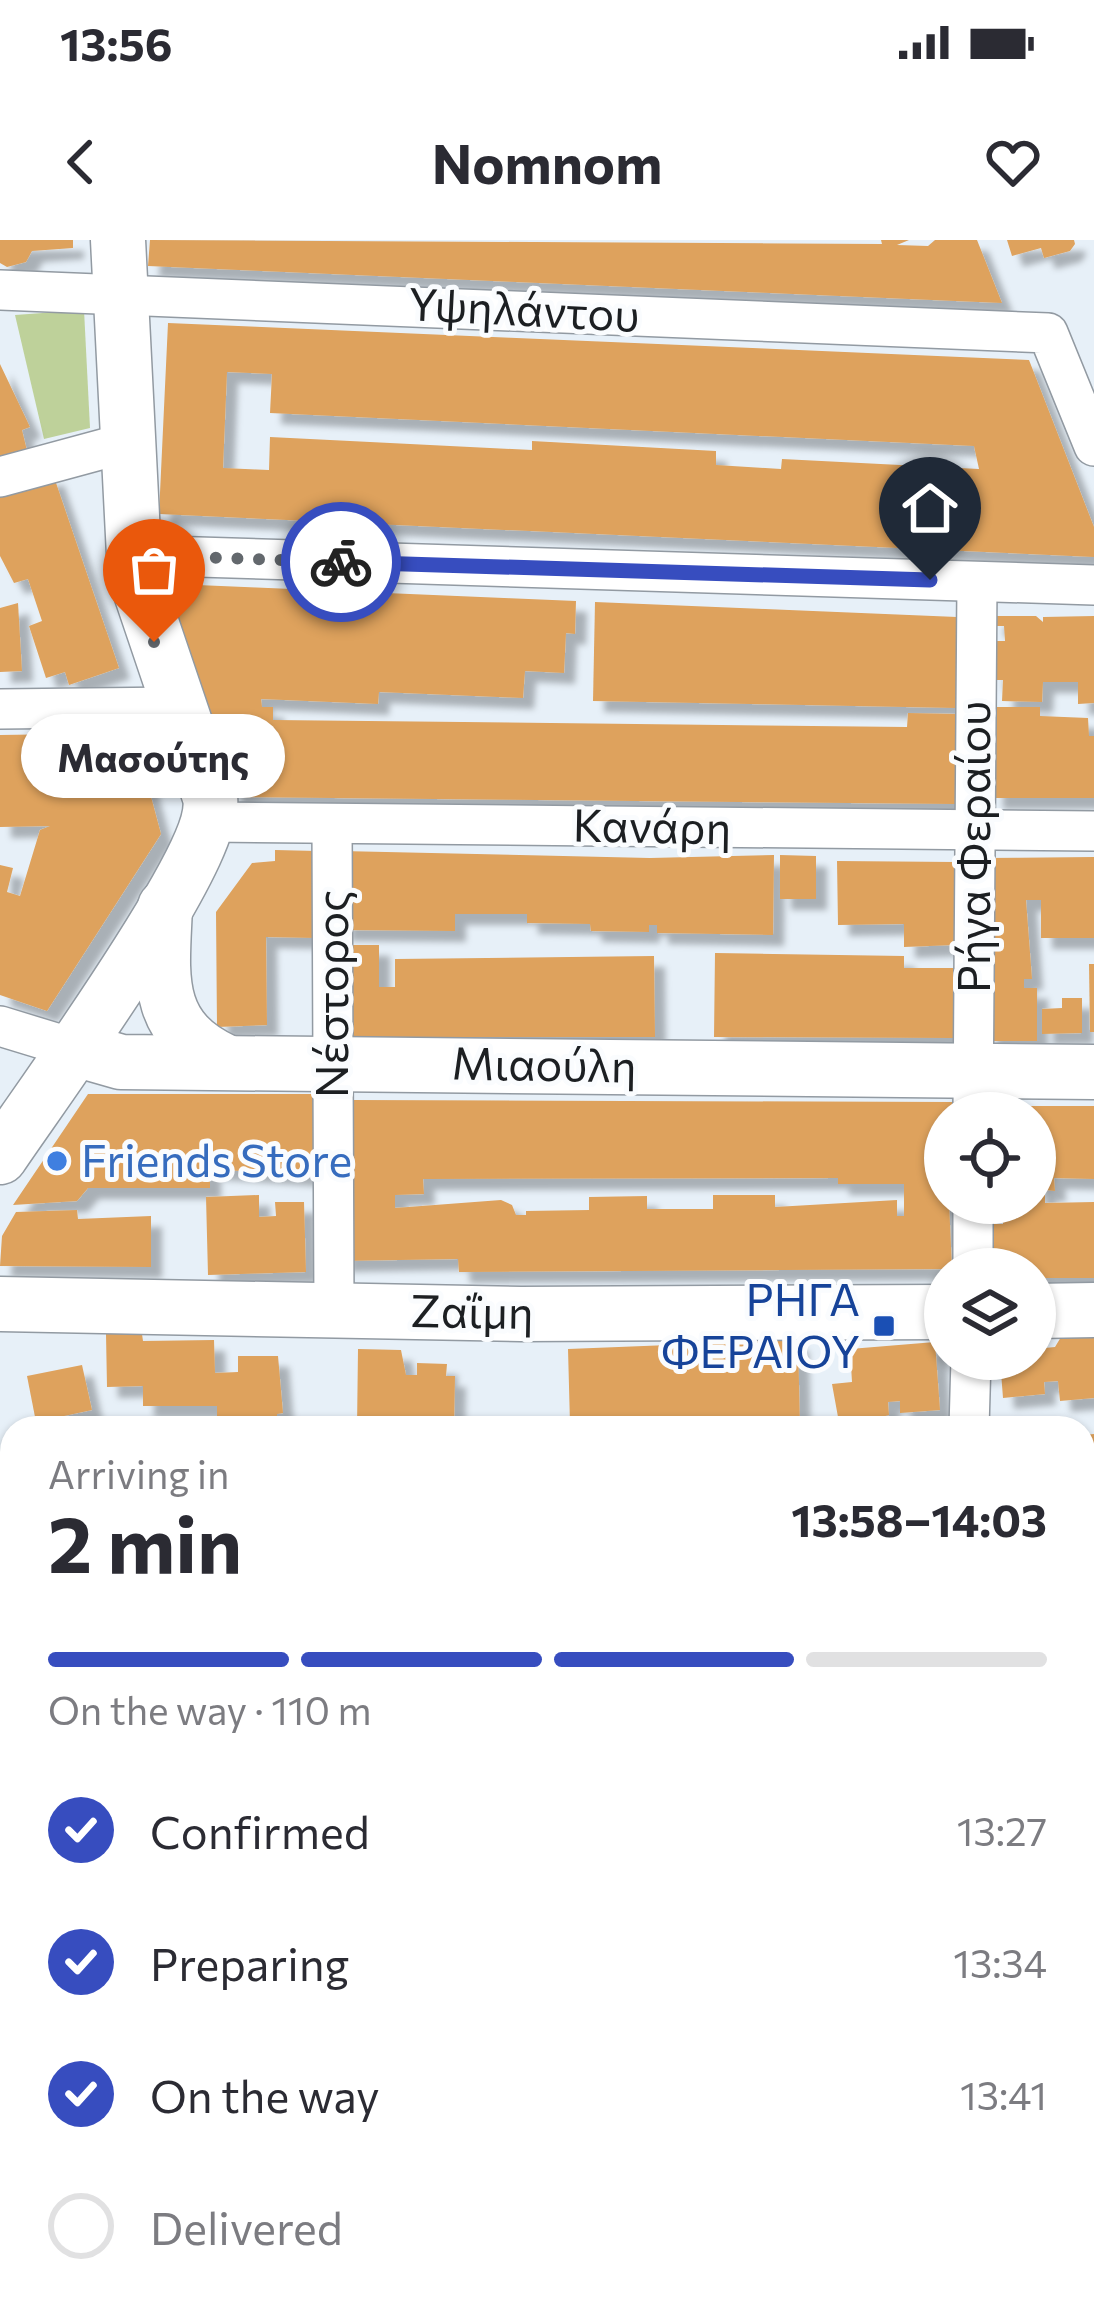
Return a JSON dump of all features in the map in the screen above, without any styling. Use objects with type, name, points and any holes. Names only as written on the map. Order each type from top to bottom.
[{"type":"street","name":"Υψηλάντου","points":[[0,290],[119,266],[1048,333],[1094,446]]},
{"type":"street","points":[[0,1156],[165,908],[210,822],[210,797],[138,594],[119,266]]},
{"type":"street","points":[[0,477],[129,442]]},
{"type":"street","points":[[133,555],[1094,585]]},
{"type":"street","name":"Ρήγα Φεραίου","points":[[973,1092],[971,830],[977,582]]},
{"type":"street","points":[[0,709],[177,706]]},
{"type":"street","name":"Κανάρη","points":[[210,822],[1094,831]]},
{"type":"street","name":"Νέστορος","points":[[332,824],[334,1309]]},
{"type":"street","points":[[165,908],[163,973],[170,1010],[185,1038],[224,1061]]},
{"type":"street","name":"Μιαούλη","points":[[0,1026],[121,1062],[332,1062],[973,1092],[1094,1072]]},
{"type":"street","name":"Ζαΐμη","points":[[0,1304],[924,1312]]},
{"type":"street","points":[[1056,1311],[1094,1310]]},
{"type":"street","points":[[969,1416],[970,1380]]},
{"type":"green space","points":[[84,310],[90,428],[44,439],[15,315]]},
{"type":"building","points":[[0,240],[73,240],[73,248],[32,251],[26,262],[7,267],[0,263]]},
{"type":"building","points":[[150,240],[882,244],[881,240],[909,240],[897,245],[928,246],[935,240],[977,240],[1002,303],[148,266]]},
{"type":"building","points":[[1007,240],[1074,240],[1075,244],[1070,251],[1044,258],[1041,248],[1012,256]]},
{"type":"building","points":[[168,323],[1029,360],[1094,527],[1094,557],[159,514]],"holes":[[[227,372],[272,374],[270,413],[974,446],[979,469],[782,459],[781,469],[716,465],[716,451],[532,441],[532,450],[270,437],[269,470],[223,468]]]},
{"type":"building","points":[[0,364],[30,427],[22,430],[29,459],[6,465],[0,456]]},
{"type":"building","points":[[53,474],[119,668],[69,685],[65,672],[46,678],[29,626],[42,621],[28,579],[14,583],[0,556],[0,486]]},
{"type":"building","points":[[174,584],[576,601],[575,634],[566,633],[564,673],[525,671],[523,698],[379,692],[378,704],[261,699],[262,707],[273,707],[273,720],[907,727],[908,713],[956,714],[955,804],[233,797],[170,593]]},
{"type":"building","points":[[595,602],[957,617],[956,708],[593,701]]},
{"type":"building","points":[[18,603],[22,671],[0,672],[0,608]]},
{"type":"building","points":[[993,616],[1036,616],[1043,622],[1043,617],[1094,616],[1094,703],[1078,704],[1078,682],[1043,682],[1042,702],[1002,701],[1003,680],[993,680],[993,641],[1005,641],[1004,626],[993,626]]},
{"type":"building","points":[[992,707],[1040,707],[1040,716],[1088,718],[1089,736],[1094,736],[1094,798],[992,798]]},
{"type":"building","points":[[134,733],[161,834],[47,1011],[0,995],[0,865],[13,868],[7,892],[20,896],[40,830],[50,826],[0,827],[0,735]]},
{"type":"building","points":[[275,850],[317,851],[316,938],[266,937],[267,1025],[217,1027],[216,912],[252,863],[275,861]]},
{"type":"building","points":[[341,851],[650,858],[774,855],[773,935],[657,933],[657,925],[649,925],[649,932],[591,931],[590,924],[527,923],[527,914],[455,914],[455,931],[340,930]]},
{"type":"building","points":[[780,855],[816,856],[816,899],[780,899]]},
{"type":"building","points":[[1094,857],[1094,938],[1041,938],[1041,900],[1026,900],[1032,979],[1024,979],[1024,988],[1037,988],[1037,1041],[986,1041],[985,858]]},
{"type":"building","points":[[837,861],[955,862],[954,945],[904,947],[904,924],[838,925]]},
{"type":"building","points":[[342,945],[379,945],[379,987],[395,987],[395,959],[654,956],[655,1037],[343,1037]]},
{"type":"building","points":[[715,953],[904,956],[904,968],[954,968],[953,1038],[714,1037]]},
{"type":"building","points":[[1089,964],[1094,964],[1094,1032],[1090,1032]]},
{"type":"building","points":[[1062,998],[1082,998],[1082,1033],[1042,1034],[1042,1009],[1062,1008]]},
{"type":"building","points":[[88,1094],[315,1094],[315,1176],[210,1169],[210,1188],[88,1188],[77,1201],[13,1205]]},
{"type":"building","points":[[348,1100],[924,1102],[924,1224],[950,1224],[951,1248],[924,1248],[924,1269],[459,1272],[458,1259],[339,1261]],"holes":[[[838,1178],[838,1184],[904,1184],[904,1216],[897,1216],[897,1200],[775,1207],[775,1195],[713,1195],[713,1209],[647,1209],[647,1196],[589,1197],[589,1210],[526,1211],[526,1215],[516,1215],[512,1205],[501,1200],[395,1208],[395,1195],[424,1194],[423,1179]]]},
{"type":"building","points":[[1056,1106],[1094,1106],[1094,1179],[1056,1178]]},
{"type":"building","points":[[259,1195],[259,1217],[276,1216],[275,1202],[304,1202],[306,1272],[208,1275],[206,1197]]},
{"type":"building","points":[[1094,1202],[1094,1278],[1056,1278],[1056,1248],[992,1248],[991,1224],[1056,1224],[1056,1203]]},
{"type":"building","points":[[77,1210],[78,1219],[151,1216],[151,1267],[0,1266],[2,1236],[16,1212]]},
{"type":"building","points":[[106,1334],[142,1334],[143,1341],[214,1340],[215,1373],[238,1372],[238,1356],[278,1356],[283,1413],[217,1416],[217,1406],[143,1406],[143,1386],[107,1387]]},
{"type":"building","points":[[1094,1334],[1094,1398],[1060,1401],[1058,1381],[1044,1382],[1045,1394],[1003,1398],[1002,1380],[1056,1380],[1056,1345],[1061,1337]]},
{"type":"building","points":[[798,1340],[800,1416],[570,1416],[568,1349]]},
{"type":"building","points":[[924,1343],[924,1380],[938,1380],[940,1410],[900,1413],[900,1401],[888,1402],[885,1416],[838,1416],[832,1384],[852,1382],[850,1349]]},
{"type":"building","points":[[358,1349],[401,1350],[406,1375],[417,1375],[417,1363],[447,1364],[446,1376],[455,1376],[454,1416],[357,1416]]},
{"type":"building","points":[[82,1365],[92,1410],[35,1416],[27,1376]]},
{"type":"way so far","points":[[154,642],[138,594],[133,555],[341,562]]},
{"type":"place","name":"Μασούτης","points":[[154,642]]},
{"type":"place","name":"Friends Store","points":[[57,1161]]},
{"type":"place","name":"ΡΗΓΑ ΦΕΡΑΙΟΥ","points":[[884,1326]]},
{"type":"route","points":[[341,562],[930,580]]}]
